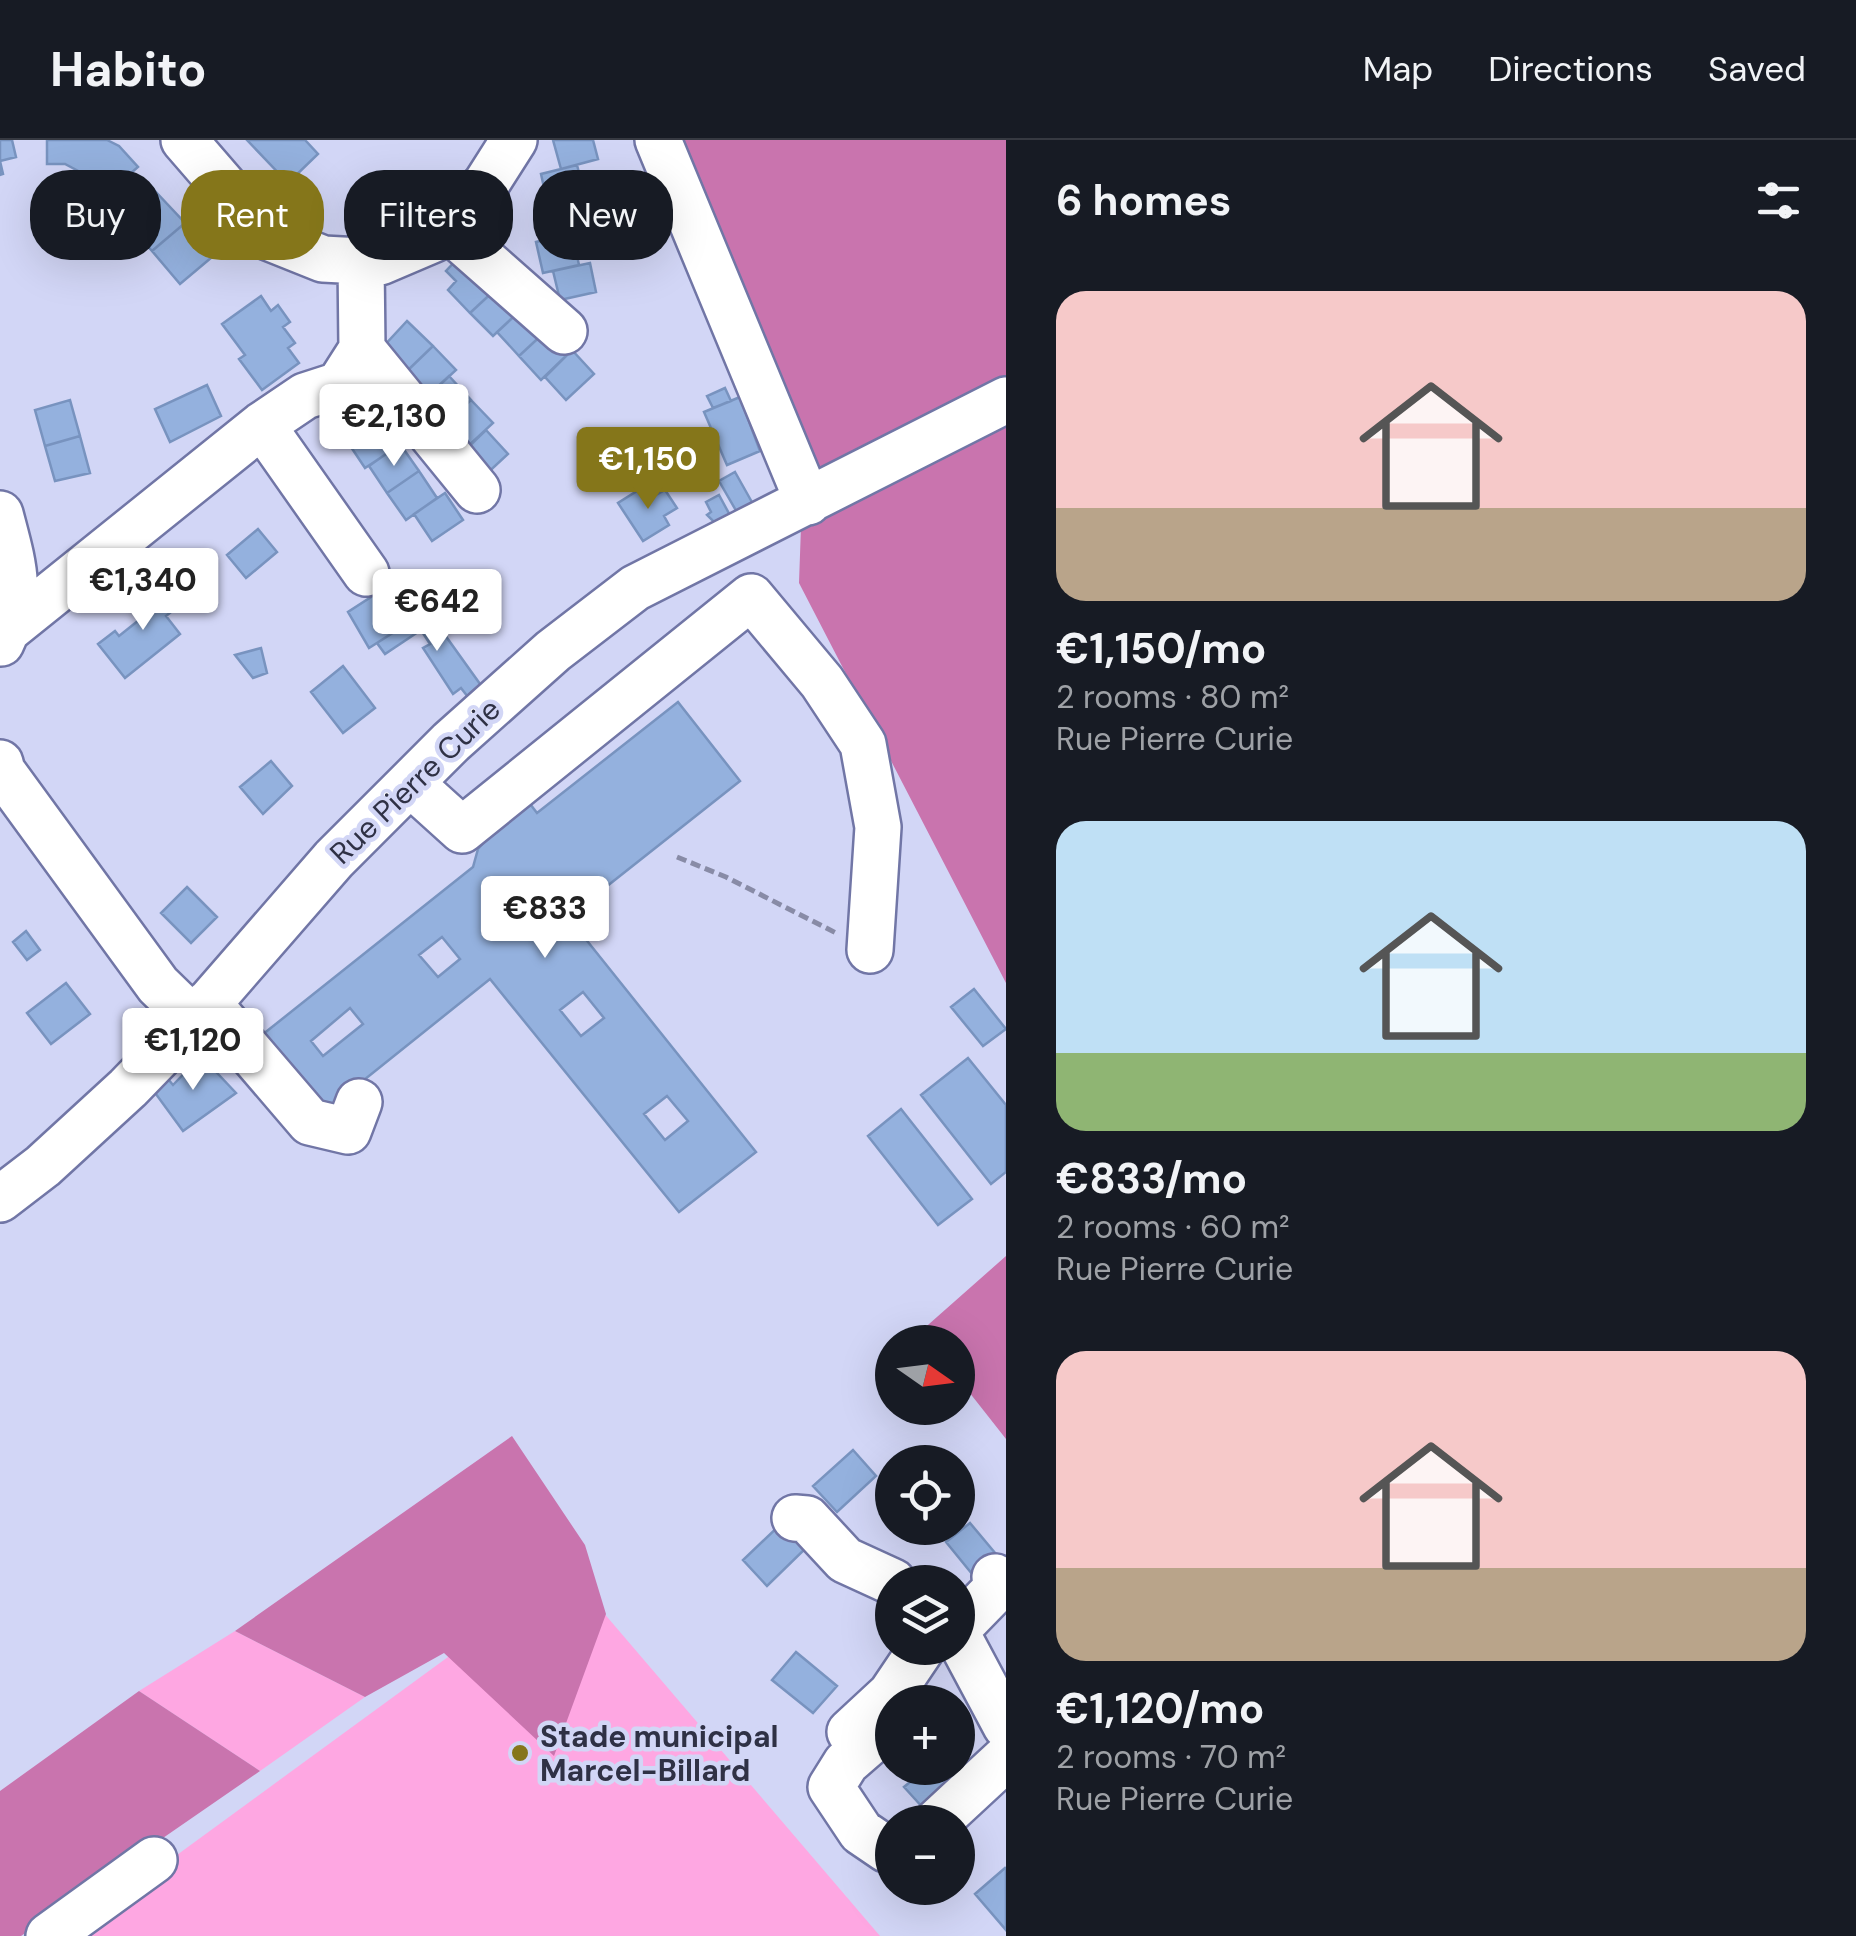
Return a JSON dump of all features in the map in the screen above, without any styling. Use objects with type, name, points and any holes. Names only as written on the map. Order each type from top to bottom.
[{"type":"street","points":[[184,140],[268,237],[322,259],[385,260]]},
{"type":"street","points":[[495,170],[514,140]]},
{"type":"street","points":[[658,140],[808,502]]},
{"type":"street","points":[[484,260],[564,331]]},
{"type":"street","points":[[4,638],[262,425],[305,396],[339,384],[362,349],[361,261]]},
{"type":"street","points":[[362,349],[476,490]]},
{"type":"street","name":"Rue Pierre Curie","points":[[0,1199],[43,1166],[114,1101],[201,1012],[334,859],[552,650],[636,588],[1006,400]]},
{"type":"street","points":[[262,425],[366,573]]},
{"type":"street","points":[[0,514],[14,567],[16,602],[4,638]]},
{"type":"street","points":[[410,783],[462,830],[751,597],[822,682],[862,744],[878,827],[870,950]]},
{"type":"street","points":[[0,763],[158,986],[201,1012],[310,1122],[348,1131],[360,1102]]},
{"type":"street","points":[[795,1518],[807,1519],[846,1560],[875,1573]]},
{"type":"street","points":[[975,1613],[998,1587],[995,1578]]},
{"type":"street","points":[[823,1757],[891,1694],[911,1665]]},
{"type":"street","points":[[975,1665],[1006,1726]]},
{"type":"street","points":[[875,1737],[846,1763],[831,1787],[861,1832],[875,1842]]},
{"type":"street","points":[[955,1805],[1006,1758]]},
{"type":"street","points":[[50,1936],[154,1860]]},
{"type":"path","points":[[677,857],[726,876],[870,950]]},
{"type":"shaded area","points":[[678,140],[1006,140],[1006,983],[799,583],[803,470]]},
{"type":"shaded area","points":[[1006,1256],[1006,1439],[975,1400],[975,1325],[928,1325]]},
{"type":"shaded area","points":[[512,1436],[585,1545],[606,1614],[554,1756],[444,1653],[365,1697],[235,1631]]},
{"type":"shaded area","name":"Stade municipal Marcel-Billard","points":[[567,1570],[880,1936],[66,1936]]},
{"type":"shaded area","points":[[235,1631],[365,1697],[260,1771],[139,1691]]},
{"type":"shaded area","points":[[139,1691],[260,1771],[21,1936],[0,1936],[0,1791]]},
{"type":"building","points":[[0,140],[12,140],[16,157],[0,161]]},
{"type":"building","points":[[47,140],[107,140],[119,146],[138,167],[76,170],[65,164],[47,164]]},
{"type":"building","points":[[247,140],[305,140],[318,154],[301,170],[276,170]]},
{"type":"building","points":[[553,140],[593,140],[598,159],[561,169]]},
{"type":"building","points":[[161,197],[181,219],[181,226],[161,243]]},
{"type":"building","points":[[181,226],[181,260],[208,260],[180,284],[160,260],[161,243]]},
{"type":"building","points":[[456,260],[467,260],[498,287],[470,313],[448,290],[456,281],[446,271]]},
{"type":"building","points":[[540,260],[578,260],[579,265],[543,273]]},
{"type":"building","points":[[590,263],[596,292],[560,300],[553,271]]},
{"type":"building","points":[[498,287],[521,310],[493,336],[470,313]]},
{"type":"building","points":[[261,296],[271,311],[278,305],[290,322],[283,327],[295,343],[288,348],[299,363],[262,390],[239,359],[245,355],[222,324]]},
{"type":"building","points":[[524,307],[547,330],[519,356],[497,332]]},
{"type":"building","points":[[407,321],[433,346],[406,372],[382,348]]},
{"type":"building","points":[[547,330],[568,354],[541,380],[519,356]]},
{"type":"building","points":[[433,346],[456,370],[428,396],[406,372]]},
{"type":"building","points":[[572,350],[594,374],[566,400],[545,377]]},
{"type":"building","points":[[449,376],[471,400],[443,425],[421,402]]},
{"type":"building","points":[[207,385],[221,416],[170,442],[155,409]]},
{"type":"building","points":[[725,388],[731,401],[713,408],[707,396]]},
{"type":"building","points":[[360,392],[379,419],[347,441],[329,412]]},
{"type":"building","points":[[740,397],[760,451],[727,465],[704,412]]},
{"type":"building","points":[[70,400],[80,436],[45,446],[35,410]]},
{"type":"building","points":[[471,400],[493,423],[465,449],[443,425]]},
{"type":"building","points":[[379,419],[397,447],[365,468],[347,441]]},
{"type":"building","points":[[486,430],[508,454],[481,479],[459,456]]},
{"type":"building","points":[[80,436],[90,473],[55,481],[45,446]]},
{"type":"building","points":[[400,444],[419,471],[387,493],[369,466]]},
{"type":"building","points":[[419,471],[437,498],[406,520],[387,493]]},
{"type":"building","points":[[735,472],[753,504],[738,514],[719,481]]},
{"type":"building","points":[[645,486],[652,497],[665,490],[677,508],[664,516],[669,525],[643,541],[618,503]]},
{"type":"building","points":[[445,493],[463,520],[432,541],[414,514]]},
{"type":"building","points":[[719,495],[732,519],[719,527],[707,515],[711,512],[706,502]]},
{"type":"building","points":[[258,529],[277,552],[246,578],[227,555]]},
{"type":"building","points":[[149,582],[155,583],[176,608],[166,616],[180,634],[125,678],[98,644],[115,631],[119,636],[149,612],[137,598],[137,592]]},
{"type":"building","points":[[413,586],[436,615],[417,625],[410,622],[369,648],[348,612],[385,588],[393,599]]},
{"type":"building","points":[[436,615],[445,635],[480,684],[480,689],[468,697],[461,688],[453,694],[423,648],[430,644],[421,630],[385,654],[377,643],[410,622],[417,625]]},
{"type":"building","points":[[261,648],[267,673],[253,678],[235,655]]},
{"type":"building","points":[[343,666],[375,708],[343,733],[311,692]]},
{"type":"building","points":[[678,702],[740,781],[568,917],[756,1152],[679,1212],[490,979],[324,1112],[262,1035],[473,867],[478,849],[524,796],[537,813]],"holes":[[[442,937],[460,959],[438,977],[419,955]],[[583,992],[604,1018],[581,1036],[560,1010]],[[350,1008],[363,1024],[323,1056],[311,1041]],[[667,1096],[688,1121],[665,1140],[644,1114]]]},
{"type":"building","points":[[271,761],[292,786],[263,814],[240,787]]},
{"type":"building","points":[[187,887],[217,917],[191,943],[161,913]]},
{"type":"building","points":[[26,931],[40,950],[27,960],[13,942]]},
{"type":"building","points":[[66,983],[90,1014],[51,1044],[27,1013]]},
{"type":"building","points":[[974,989],[1006,1029],[983,1046],[951,1007]]},
{"type":"building","points":[[201,1056],[236,1093],[183,1131],[150,1086],[163,1073],[173,1085]]},
{"type":"building","points":[[968,1058],[1006,1105],[1006,1172],[991,1184],[921,1095]]},
{"type":"building","points":[[901,1109],[972,1199],[938,1225],[868,1136]]},
{"type":"building","points":[[853,1450],[875,1475],[837,1512],[813,1486]]},
{"type":"building","points":[[783,1522],[807,1547],[767,1586],[743,1560]]},
{"type":"building","points":[[975,1529],[1001,1560],[977,1580],[975,1565],[965,1565],[948,1545],[975,1545]]},
{"type":"building","points":[[796,1652],[837,1686],[813,1713],[772,1680]]},
{"type":"building","points":[[954,1785],[931,1805],[920,1805],[904,1787]]},
{"type":"building","points":[[1006,1869],[1006,1930],[975,1894]]},
{"type":"place","name":"Stade municipal Marcel-Billard","points":[[520,1753]]}]
